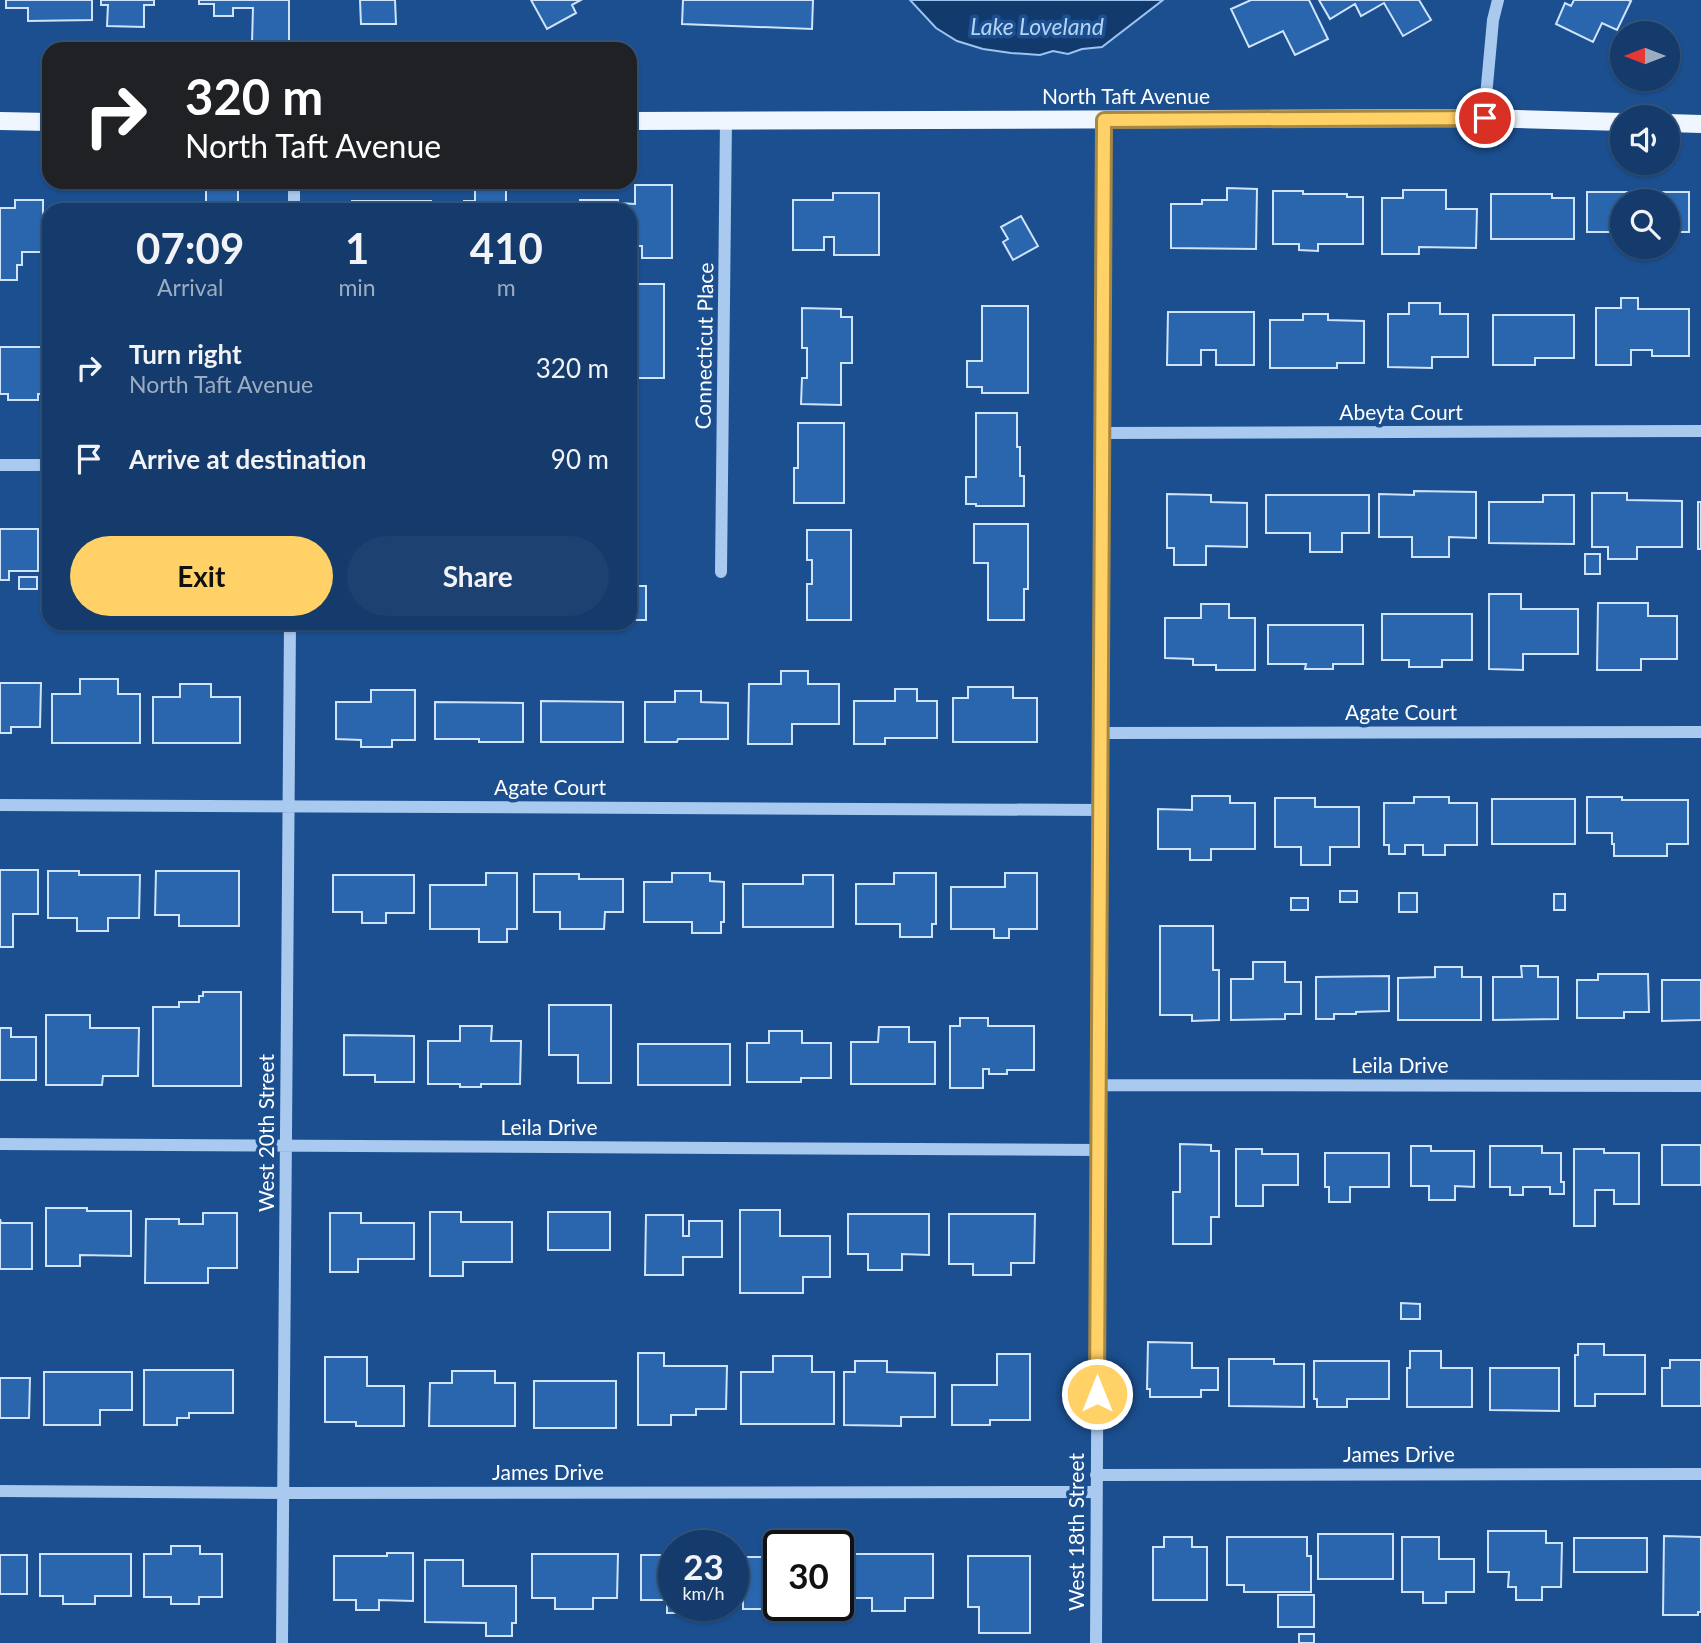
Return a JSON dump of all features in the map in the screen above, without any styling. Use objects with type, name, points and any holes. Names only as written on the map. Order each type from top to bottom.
[{"type":"main road","name":"North Taft Avenue","points":[[637,121],[1485,118],[1610,122]]},
{"type":"main road","points":[[0,121],[42,121]]},
{"type":"main road","points":[[1680,123],[1701,124]]},
{"type":"street","points":[[1485,118],[1493,20],[1498,0]]},
{"type":"street","name":"Connecticut Place","points":[[721,572],[726,120]]},
{"type":"street","name":"West 18th Street","points":[[1096,1643],[1104,120]]},
{"type":"street","name":"Abeyta Court","points":[[1102,433],[1701,431]]},
{"type":"street","points":[[0,465],[42,465]]},
{"type":"street","name":"West 20th Street","points":[[282,1643],[290,630]]},
{"type":"street","name":"Agate Court","points":[[1100,733],[1701,732]]},
{"type":"street","name":"Agate Court","points":[[0,805],[1100,810]]},
{"type":"street","name":"Leila Drive","points":[[1098,1085],[1701,1086]]},
{"type":"street","name":"Leila Drive","points":[[0,1144],[1098,1150]]},
{"type":"street","name":"James Drive","points":[[1096,1475],[1701,1474]]},
{"type":"street","name":"James Drive","points":[[0,1491],[1096,1492]]},
{"type":"water","name":"Lake Loveland","points":[[910,0],[1163,0],[1102,47],[1068,54],[1053,51],[1040,55],[983,49],[957,41],[936,28]]},
{"type":"building","points":[[6,0],[92,0],[92,20],[28,21],[28,8],[6,8]]},
{"type":"building","points":[[101,0],[154,0],[154,5],[144,5],[144,27],[107,26],[108,5],[101,5]]},
{"type":"building","points":[[199,0],[289,0],[289,42],[252,42],[253,8],[233,8],[233,16],[214,16],[214,4],[199,4]]},
{"type":"building","points":[[360,0],[395,0],[396,24],[361,24]]},
{"type":"building","points":[[531,0],[581,0],[572,5],[576,13],[547,29]]},
{"type":"building","points":[[683,0],[813,0],[812,29],[682,24]]},
{"type":"building","points":[[1251,0],[1309,0],[1328,39],[1295,55],[1283,31],[1249,47],[1231,9]]},
{"type":"building","points":[[1319,0],[1419,0],[1431,20],[1403,36],[1384,3],[1361,16],[1355,4],[1330,19]]},
{"type":"building","points":[[1574,0],[1631,1],[1621,21],[1610,21],[1610,27],[1602,23],[1593,42],[1556,24],[1565,3],[1571,6]]},
{"type":"building","points":[[637,185],[672,185],[672,258],[642,258],[642,246],[637,246]]},
{"type":"building","points":[[1227,188],[1257,189],[1256,249],[1171,248],[1171,204],[1202,204],[1202,200],[1227,200]]},
{"type":"building","points":[[206,189],[238,189],[238,203],[206,203]]},
{"type":"building","points":[[475,189],[506,189],[506,203],[464,203],[475,201]]},
{"type":"building","points":[[1403,190],[1446,190],[1446,209],[1477,209],[1476,248],[1419,247],[1419,254],[1382,254],[1382,198],[1403,198]]},
{"type":"building","points":[[1273,191],[1363,197],[1363,244],[1318,244],[1318,251],[1299,250],[1299,244],[1273,244]]},
{"type":"building","points":[[1587,192],[1610,192],[1610,232],[1587,232]]},
{"type":"building","points":[[1680,192],[1689,192],[1689,232],[1680,232]]},
{"type":"building","points":[[833,193],[879,193],[879,255],[834,255],[834,237],[824,237],[824,250],[793,250],[793,200],[833,200]]},
{"type":"building","points":[[1491,194],[1552,194],[1552,198],[1574,198],[1574,239],[1491,239]]},
{"type":"building","points":[[15,200],[43,200],[42,252],[22,252],[22,265],[17,265],[17,280],[0,280],[0,208],[15,208]]},
{"type":"building","points":[[580,200],[618,200],[618,203],[580,203]]},
{"type":"building","points":[[352,201],[431,201],[431,203]]},
{"type":"building","points":[[1021,216],[1038,246],[1013,260],[1003,242],[1008,239],[1001,227]]},
{"type":"building","points":[[637,284],[664,284],[664,378],[637,378]]},
{"type":"building","points":[[1621,298],[1638,298],[1638,309],[1689,309],[1689,356],[1652,356],[1652,350],[1631,350],[1631,365],[1596,365],[1596,308],[1621,308]]},
{"type":"building","points":[[1409,303],[1440,303],[1440,314],[1468,314],[1468,357],[1432,357],[1432,368],[1388,367],[1388,314],[1409,314]]},
{"type":"building","points":[[982,306],[1028,306],[1028,393],[982,393],[982,387],[967,387],[967,361],[982,361]]},
{"type":"building","points":[[802,308],[841,309],[841,317],[852,317],[852,363],[841,363],[841,405],[801,404],[802,378],[807,378],[807,348],[802,348]]},
{"type":"building","points":[[1168,312],[1254,312],[1254,365],[1216,365],[1216,350],[1201,350],[1201,365],[1167,365]]},
{"type":"building","points":[[1303,314],[1328,314],[1328,320],[1364,321],[1364,363],[1337,363],[1337,368],[1270,368],[1270,320],[1303,320]]},
{"type":"building","points":[[1493,315],[1574,315],[1574,358],[1535,358],[1535,365],[1493,365]]},
{"type":"building","points":[[0,347],[41,347],[41,394],[38,394],[38,400],[8,400],[8,394],[0,394]]},
{"type":"building","points":[[976,413],[1017,413],[1017,447],[1020,447],[1020,476],[1024,476],[1024,506],[966,504],[966,477],[976,477]]},
{"type":"building","points":[[798,423],[844,423],[844,503],[794,503],[794,468],[798,468]]},
{"type":"building","points":[[1414,491],[1476,492],[1476,538],[1449,537],[1449,557],[1412,557],[1412,537],[1379,537],[1379,494],[1414,495]]},
{"type":"building","points":[[1592,493],[1627,493],[1627,500],[1682,501],[1682,547],[1637,547],[1637,559],[1608,559],[1608,547],[1592,547]]},
{"type":"building","points":[[1167,494],[1211,495],[1211,502],[1247,503],[1247,547],[1206,546],[1206,565],[1174,565],[1174,548],[1167,548]]},
{"type":"building","points":[[1266,495],[1369,495],[1369,533],[1342,533],[1342,552],[1310,552],[1310,533],[1266,533]]},
{"type":"building","points":[[1543,495],[1574,495],[1574,544],[1489,543],[1489,502],[1543,502]]},
{"type":"building","points":[[1698,502],[1701,502],[1701,549],[1698,549]]},
{"type":"building","points":[[974,524],[1028,524],[1028,589],[1024,589],[1024,620],[988,620],[988,563],[974,563]]},
{"type":"building","points":[[0,529],[38,529],[38,571],[9,571],[9,580],[0,580]]},
{"type":"building","points":[[807,530],[851,530],[851,620],[807,620],[807,584],[812,584],[812,560],[807,560]]},
{"type":"building","points":[[1585,554],[1600,554],[1600,574],[1585,574]]},
{"type":"building","points":[[19,577],[37,577],[37,589],[19,589]]},
{"type":"building","points":[[637,586],[646,586],[646,620],[637,620]]},
{"type":"building","points":[[1489,594],[1521,594],[1521,609],[1578,609],[1578,654],[1523,654],[1523,670],[1489,669]]},
{"type":"building","points":[[1598,603],[1648,603],[1648,616],[1677,616],[1677,659],[1641,659],[1641,670],[1597,670]]},
{"type":"building","points":[[1201,604],[1229,604],[1229,618],[1255,618],[1255,670],[1216,670],[1216,665],[1193,665],[1193,659],[1165,658],[1165,618],[1201,618]]},
{"type":"building","points":[[1382,614],[1472,614],[1472,660],[1442,660],[1442,667],[1409,667],[1409,660],[1382,660]]},
{"type":"building","points":[[1268,625],[1363,625],[1363,664],[1333,664],[1333,669],[1305,669],[1306,664],[1268,664]]},
{"type":"building","points":[[781,671],[808,671],[808,684],[839,684],[839,724],[792,724],[792,744],[748,744],[749,684],[781,684]]},
{"type":"building","points":[[80,679],[118,679],[118,694],[140,694],[140,743],[52,743],[52,694],[80,694]]},
{"type":"building","points":[[0,683],[41,683],[40,727],[11,727],[11,733],[0,733]]},
{"type":"building","points":[[180,684],[211,684],[211,697],[240,697],[240,743],[153,743],[153,697],[180,697]]},
{"type":"building","points":[[968,687],[1013,687],[1013,698],[1037,698],[1037,742],[953,742],[953,698],[968,698]]},
{"type":"building","points":[[895,689],[917,689],[917,701],[937,701],[937,738],[885,738],[885,744],[854,744],[854,701],[895,701]]},
{"type":"building","points":[[371,690],[415,690],[415,740],[392,740],[392,747],[361,747],[361,740],[336,739],[336,702],[371,702]]},
{"type":"building","points":[[675,691],[701,691],[701,702],[728,703],[728,739],[645,742],[645,702],[675,702]]},
{"type":"building","points":[[541,701],[623,702],[623,742],[541,742]]},
{"type":"building","points":[[435,702],[523,703],[523,742],[435,739]]},
{"type":"building","points":[[1192,796],[1230,796],[1230,803],[1255,803],[1255,849],[1211,849],[1211,860],[1190,860],[1190,849],[1158,849],[1158,809],[1192,810]]},
{"type":"building","points":[[1414,797],[1449,797],[1449,803],[1477,803],[1477,845],[1445,845],[1445,855],[1423,855],[1423,845],[1405,845],[1405,854],[1389,854],[1389,845],[1384,845],[1384,803],[1414,803]]},
{"type":"building","points":[[1587,797],[1688,800],[1688,844],[1667,844],[1667,856],[1614,856],[1612,833],[1587,833]]},
{"type":"building","points":[[1275,798],[1315,798],[1315,807],[1359,807],[1359,847],[1330,847],[1330,865],[1301,865],[1301,847],[1275,847]]},
{"type":"building","points":[[1492,799],[1575,799],[1575,844],[1492,844]]},
{"type":"building","points":[[0,870],[38,870],[38,914],[13,914],[13,947],[0,947]]},
{"type":"building","points":[[48,871],[79,871],[79,875],[140,875],[139,918],[108,918],[108,931],[77,931],[77,918],[48,918]]},
{"type":"building","points":[[156,871],[239,871],[239,926],[179,926],[179,915],[155,915]]},
{"type":"building","points":[[486,873],[517,873],[517,929],[507,929],[507,942],[479,942],[479,929],[430,929],[430,885],[486,885]]},
{"type":"building","points":[[672,873],[710,873],[710,881],[724,882],[724,922],[721,922],[721,933],[692,933],[692,922],[644,922],[644,882],[672,882]]},
{"type":"building","points":[[894,873],[936,873],[936,924],[932,924],[932,937],[900,937],[900,924],[856,924],[856,884],[894,884]]},
{"type":"building","points":[[1005,873],[1037,873],[1037,929],[1009,929],[1009,938],[994,938],[994,929],[951,929],[951,887],[1005,887]]},
{"type":"building","points":[[534,874],[579,874],[579,879],[623,879],[623,912],[605,912],[604,929],[560,929],[560,912],[534,912]]},
{"type":"building","points":[[333,875],[414,875],[414,913],[386,913],[386,923],[362,923],[362,912],[333,912]]},
{"type":"building","points":[[803,875],[833,875],[833,927],[743,927],[743,884],[803,884]]},
{"type":"building","points":[[1340,891],[1357,891],[1357,902],[1340,902]]},
{"type":"building","points":[[1399,893],[1417,893],[1417,912],[1399,912]]},
{"type":"building","points":[[1554,894],[1565,894],[1565,910],[1554,910]]},
{"type":"building","points":[[1291,898],[1308,898],[1308,910],[1291,910]]},
{"type":"building","points":[[1160,926],[1213,926],[1213,970],[1219,970],[1219,1020],[1192,1021],[1192,1015],[1160,1015]]},
{"type":"building","points":[[1253,962],[1285,962],[1285,982],[1301,982],[1301,1014],[1285,1014],[1285,1019],[1231,1020],[1231,979],[1253,979]]},
{"type":"building","points":[[1521,966],[1538,966],[1538,977],[1558,977],[1558,1019],[1493,1020],[1493,977],[1522,977]]},
{"type":"building","points":[[1435,967],[1462,967],[1462,977],[1481,977],[1481,1020],[1398,1020],[1398,978],[1435,977]]},
{"type":"building","points":[[1598,974],[1648,974],[1649,1012],[1624,1012],[1624,1018],[1577,1018],[1577,980],[1598,980]]},
{"type":"building","points":[[1389,976],[1389,1011],[1334,1014],[1334,1019],[1316,1019],[1316,977]]},
{"type":"building","points":[[1662,980],[1701,980],[1701,1020],[1662,1021]]},
{"type":"building","points":[[203,992],[241,992],[241,1086],[153,1086],[153,1007],[179,1007],[179,1002],[199,1002],[199,996],[203,996]]},
{"type":"building","points":[[549,1005],[611,1005],[611,1083],[578,1083],[578,1055],[549,1055]]},
{"type":"building","points":[[46,1015],[90,1015],[90,1028],[139,1028],[138,1076],[103,1076],[102,1085],[46,1085]]},
{"type":"building","points":[[960,1018],[988,1018],[988,1026],[1034,1026],[1034,1070],[1007,1070],[1007,1074],[989,1074],[989,1069],[983,1069],[983,1088],[950,1088],[950,1026],[960,1026]]},
{"type":"building","points":[[460,1026],[492,1026],[491,1041],[521,1041],[520,1084],[460,1087],[460,1084],[428,1084],[428,1041],[460,1041]]},
{"type":"building","points":[[879,1027],[909,1027],[909,1042],[935,1042],[935,1084],[851,1084],[851,1042],[878,1042]]},
{"type":"building","points":[[0,1028],[11,1028],[11,1037],[36,1037],[36,1080],[0,1080]]},
{"type":"building","points":[[769,1031],[802,1031],[802,1043],[831,1043],[831,1078],[801,1078],[801,1082],[747,1082],[747,1043],[769,1043]]},
{"type":"building","points":[[344,1035],[414,1036],[414,1082],[375,1082],[375,1075],[344,1075]]},
{"type":"building","points":[[638,1044],[730,1044],[730,1085],[638,1085]]},
{"type":"building","points":[[1180,1144],[1211,1145],[1211,1151],[1219,1151],[1219,1217],[1211,1217],[1211,1244],[1173,1244],[1173,1192],[1180,1192]]},
{"type":"building","points":[[1662,1145],[1701,1145],[1701,1185],[1662,1185]]},
{"type":"building","points":[[1411,1146],[1431,1146],[1431,1151],[1474,1151],[1474,1187],[1455,1186],[1455,1200],[1429,1200],[1429,1186],[1411,1186]]},
{"type":"building","points":[[1490,1146],[1542,1146],[1542,1153],[1561,1153],[1561,1182],[1564,1182],[1564,1194],[1550,1194],[1550,1187],[1523,1187],[1523,1195],[1510,1195],[1510,1187],[1490,1187]]},
{"type":"building","points":[[1236,1149],[1262,1149],[1262,1154],[1298,1154],[1298,1185],[1263,1185],[1263,1206],[1236,1206]]},
{"type":"building","points":[[1574,1149],[1604,1149],[1604,1153],[1639,1153],[1639,1204],[1614,1204],[1614,1190],[1595,1190],[1595,1226],[1574,1226]]},
{"type":"building","points":[[1325,1153],[1389,1153],[1389,1187],[1350,1187],[1350,1202],[1329,1202],[1329,1187],[1325,1187]]},
{"type":"building","points":[[46,1208],[131,1211],[131,1256],[80,1255],[80,1266],[46,1266]]},
{"type":"building","points":[[740,1210],[780,1210],[780,1236],[830,1236],[830,1277],[803,1277],[803,1293],[740,1293]]},
{"type":"building","points":[[430,1212],[461,1212],[461,1222],[512,1222],[512,1262],[463,1262],[463,1276],[430,1276]]},
{"type":"building","points":[[548,1212],[610,1212],[610,1250],[548,1250]]},
{"type":"building","points":[[203,1213],[237,1213],[237,1268],[208,1268],[208,1283],[145,1283],[146,1219],[179,1219],[179,1224],[203,1224]]},
{"type":"building","points":[[330,1213],[361,1213],[361,1223],[414,1223],[414,1259],[358,1259],[358,1272],[330,1272]]},
{"type":"building","points":[[848,1214],[929,1214],[929,1255],[902,1254],[902,1270],[868,1270],[868,1254],[848,1254]]},
{"type":"building","points":[[949,1214],[1035,1214],[1034,1263],[1011,1263],[1011,1275],[973,1275],[973,1264],[949,1264]]},
{"type":"building","points":[[646,1215],[683,1215],[683,1236],[689,1236],[689,1221],[722,1221],[722,1257],[683,1257],[683,1275],[645,1275]]},
{"type":"building","points":[[0,1219],[1,1223],[32,1223],[32,1269],[0,1269]]},
{"type":"building","points":[[1401,1303],[1420,1304],[1420,1319],[1401,1319]]},
{"type":"building","points":[[1148,1342],[1192,1343],[1192,1368],[1218,1368],[1218,1390],[1201,1390],[1201,1397],[1150,1397],[1150,1389],[1147,1389]]},
{"type":"building","points":[[1578,1344],[1604,1344],[1604,1355],[1645,1355],[1645,1394],[1595,1394],[1595,1406],[1575,1406],[1575,1355],[1578,1355]]},
{"type":"building","points":[[1410,1351],[1441,1351],[1441,1368],[1472,1368],[1472,1407],[1407,1407]]},
{"type":"building","points":[[638,1353],[664,1353],[664,1366],[727,1366],[726,1409],[696,1409],[696,1415],[671,1415],[671,1425],[638,1425]]},
{"type":"building","points":[[997,1354],[1030,1354],[1030,1420],[990,1420],[990,1425],[952,1425],[952,1385],[997,1385]]},
{"type":"building","points":[[773,1356],[812,1356],[812,1372],[834,1372],[834,1424],[741,1424],[741,1372],[773,1372]]},
{"type":"building","points":[[325,1357],[367,1357],[367,1386],[404,1386],[404,1426],[356,1426],[356,1422],[325,1422]]},
{"type":"building","points":[[1229,1359],[1274,1359],[1274,1364],[1304,1364],[1304,1407],[1229,1406]]},
{"type":"building","points":[[1670,1360],[1701,1360],[1701,1406],[1662,1406],[1662,1368],[1670,1368]]},
{"type":"building","points":[[855,1361],[887,1361],[887,1372],[935,1373],[935,1417],[901,1417],[901,1426],[844,1425],[844,1372],[855,1372]]},
{"type":"building","points":[[1314,1361],[1389,1361],[1389,1399],[1347,1399],[1347,1407],[1317,1407],[1317,1399],[1314,1399]]},
{"type":"building","points":[[1490,1368],[1559,1368],[1559,1411],[1490,1410]]},
{"type":"building","points":[[144,1370],[233,1370],[233,1413],[189,1413],[189,1418],[177,1418],[177,1425],[144,1425]]},
{"type":"building","points":[[452,1371],[495,1371],[495,1383],[515,1383],[515,1426],[429,1426],[430,1383],[452,1383]]},
{"type":"building","points":[[44,1372],[132,1372],[132,1410],[100,1410],[100,1425],[44,1425]]},
{"type":"building","points":[[0,1378],[30,1378],[29,1418],[0,1418]]},
{"type":"building","points":[[534,1381],[616,1381],[616,1428],[534,1428]]},
{"type":"building","points":[[1488,1531],[1546,1531],[1546,1543],[1562,1543],[1561,1587],[1542,1587],[1542,1600],[1516,1600],[1516,1587],[1508,1587],[1509,1572],[1488,1572]]},
{"type":"building","points":[[1318,1534],[1393,1534],[1393,1579],[1318,1579]]},
{"type":"building","points":[[1664,1536],[1701,1537],[1701,1612],[1698,1612],[1698,1615],[1663,1615]]},
{"type":"building","points":[[1164,1537],[1192,1537],[1192,1547],[1207,1547],[1207,1600],[1153,1600],[1153,1547],[1164,1547]]},
{"type":"building","points":[[1227,1537],[1307,1537],[1307,1556],[1311,1556],[1311,1592],[1244,1592],[1244,1585],[1227,1585]]},
{"type":"building","points":[[1402,1537],[1439,1537],[1439,1559],[1474,1559],[1474,1592],[1446,1592],[1446,1603],[1423,1603],[1423,1592],[1402,1592]]},
{"type":"building","points":[[1574,1538],[1647,1538],[1647,1572],[1574,1572]]},
{"type":"building","points":[[171,1546],[200,1546],[200,1554],[222,1554],[222,1597],[199,1597],[199,1604],[171,1604],[171,1597],[144,1597],[144,1554],[171,1554]]},
{"type":"building","points":[[387,1553],[413,1553],[413,1601],[379,1600],[379,1610],[356,1610],[356,1600],[334,1600],[334,1556],[387,1556]]},
{"type":"building","points":[[40,1554],[131,1554],[131,1596],[95,1596],[95,1604],[63,1604],[63,1596],[40,1596]]},
{"type":"building","points":[[532,1554],[618,1554],[617,1598],[593,1598],[593,1609],[555,1609],[555,1598],[532,1598]]},
{"type":"building","points":[[854,1554],[933,1554],[933,1598],[905,1598],[905,1611],[872,1611],[872,1598],[854,1598]]},
{"type":"building","points":[[0,1555],[27,1555],[27,1594],[0,1594]]},
{"type":"building","points":[[641,1555],[658,1555],[658,1600],[641,1600]]},
{"type":"building","points":[[968,1556],[1030,1556],[1030,1633],[979,1633],[979,1607],[968,1607]]},
{"type":"building","points":[[749,1557],[763,1557],[763,1609],[749,1609]]},
{"type":"building","points":[[425,1560],[463,1560],[463,1586],[516,1586],[516,1623],[512,1623],[512,1636],[486,1636],[486,1623],[425,1622]]},
{"type":"building","points":[[1278,1595],[1314,1595],[1314,1627],[1278,1627]]},
{"type":"building","points":[[1299,1634],[1314,1634],[1314,1643],[1299,1643]]},
{"type":"route","points":[[1097,1394],[1104,120],[1485,118]]}]
